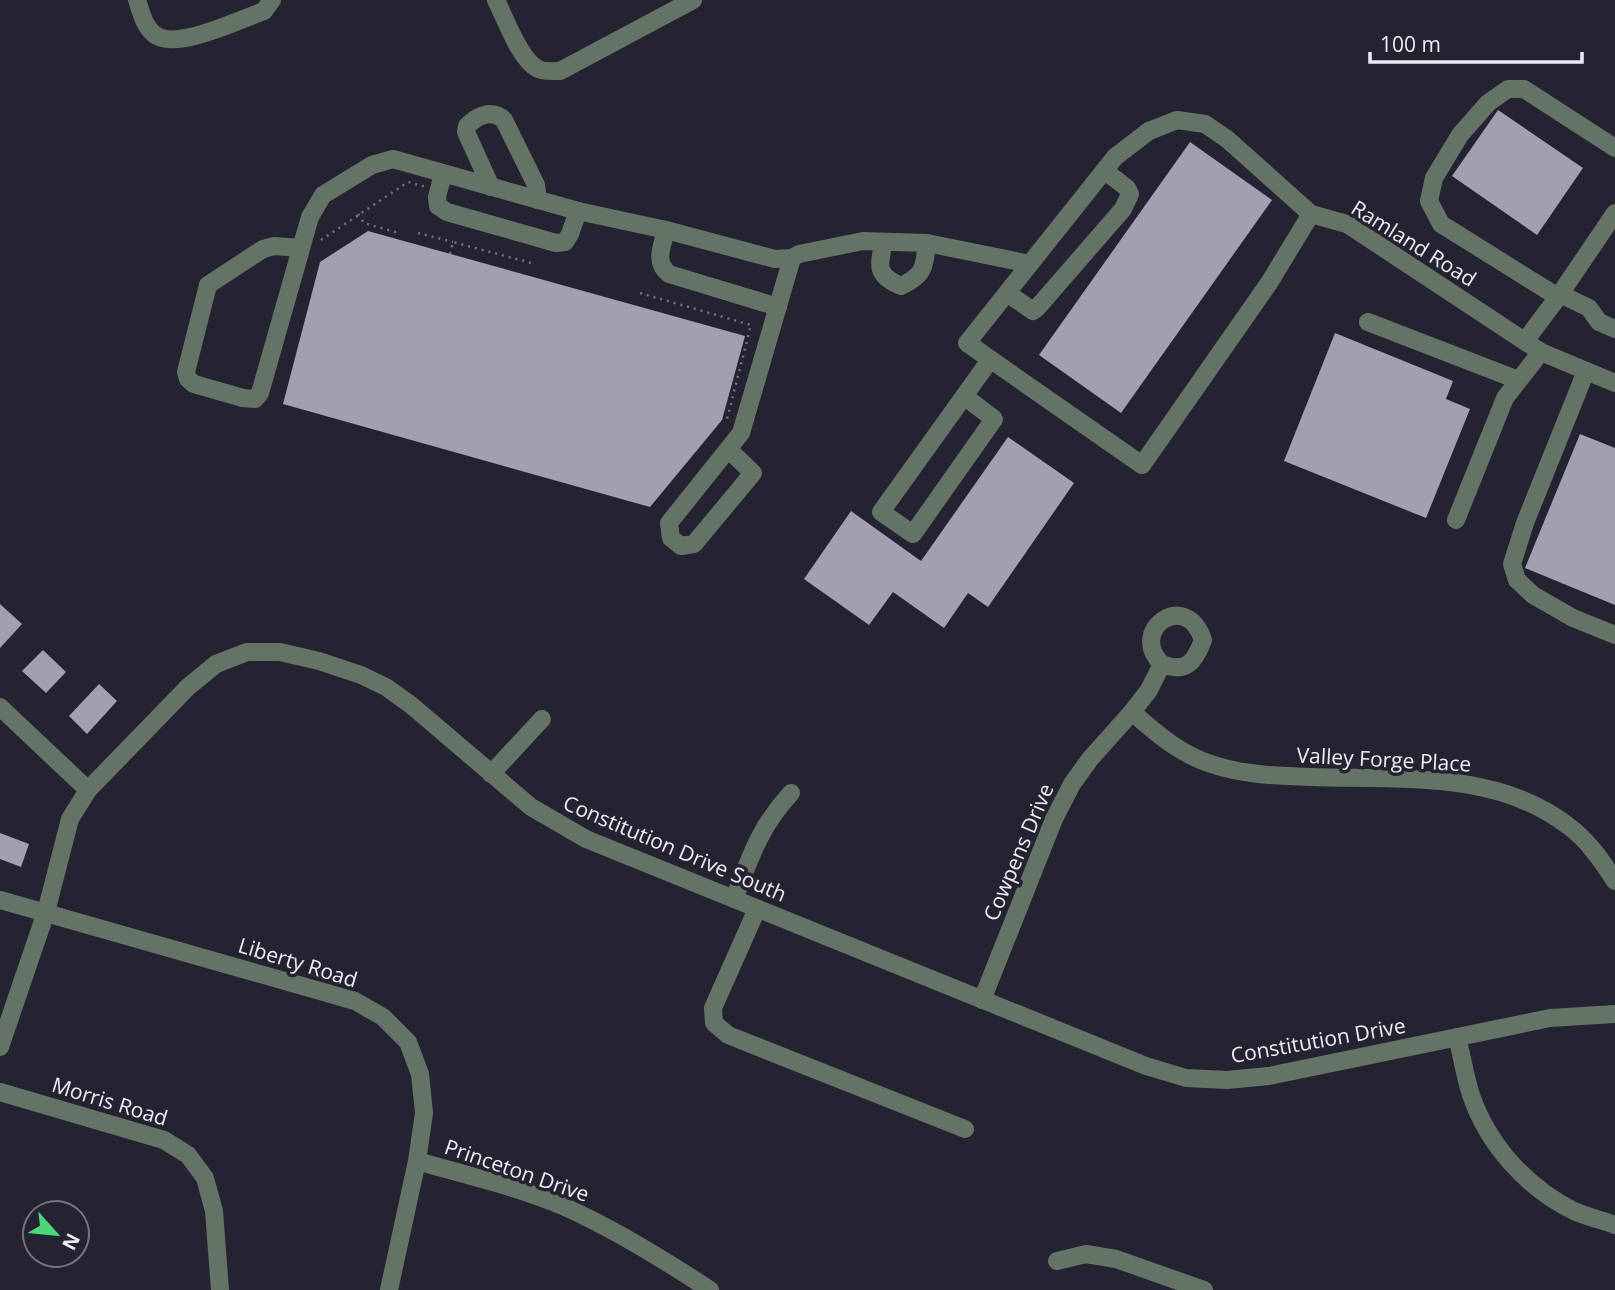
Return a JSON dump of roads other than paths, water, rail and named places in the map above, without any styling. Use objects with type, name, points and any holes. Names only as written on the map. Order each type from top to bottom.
[{"type":"street","points":[[137,0],[145,21],[155,35],[169,41],[184,40],[264,11],[272,0]]},
{"type":"street","points":[[496,0],[531,64],[540,70],[551,71],[573,66],[693,0]]},
{"type":"street","points":[[1615,148],[1524,89],[1508,89],[1488,103],[1460,135],[1434,178],[1429,201],[1441,224],[1559,295],[1589,308],[1599,322],[1615,329]]},
{"type":"street","points":[[491,187],[466,132],[472,121],[490,113],[497,114],[504,120],[536,185],[538,200]]},
{"type":"street","name":"Ramland Road","points":[[990,359],[967,343],[1115,157],[1149,131],[1177,120],[1205,124],[1227,139],[1311,214],[1347,224],[1541,352],[1615,383]]},
{"type":"street","points":[[301,248],[274,246],[263,249],[208,285],[186,372],[188,379],[194,384],[255,399],[260,393],[310,217],[323,195],[372,165],[393,159],[441,182],[491,187],[775,259],[792,258],[799,254],[863,241],[927,243],[1030,264]]},
{"type":"street","points":[[1007,293],[1032,311],[1037,308],[1124,209],[1130,194],[1127,188],[1104,171]]},
{"type":"street","points":[[441,182],[438,206],[447,212],[556,243],[565,242],[578,211]]},
{"type":"street","points":[[1525,341],[1615,213]]},
{"type":"street","points":[[964,396],[994,419],[913,534],[881,512],[990,359],[1142,465],[1269,283],[1311,214]]},
{"type":"street","points":[[666,230],[659,258],[661,267],[669,274],[778,307]]},
{"type":"street","points":[[884,242],[878,265],[886,280],[901,286],[916,279],[924,267],[927,243]]},
{"type":"street","points":[[728,449],[753,472],[694,544],[681,546],[671,538],[669,523],[728,449],[741,433],[792,258]]},
{"type":"street","points":[[1368,322],[1518,380]]},
{"type":"street","points":[[1457,520],[1505,398],[1541,352]]},
{"type":"street","points":[[1586,371],[1525,523],[1512,564],[1517,580],[1533,595],[1573,618],[1615,635]]},
{"type":"street","name":"Constitution Drive South","points":[[0,1047],[46,912],[70,819],[88,790],[188,687],[216,664],[247,652],[280,652],[361,675],[386,687],[411,705],[530,807],[555,823],[586,839],[920,975]]},
{"type":"street","name":"Cowpens Drive","points":[[982,1000],[1054,819],[1072,784],[1149,690],[1162,664]]},
{"type":"street","points":[[0,707],[88,790]]},
{"type":"street","name":"Valley Forge Place","points":[[1132,712],[1171,746],[1210,764],[1243,772],[1292,777],[1459,782],[1497,791],[1536,805],[1568,825],[1601,859],[1615,881]]},
{"type":"street","points":[[491,774],[542,719]]},
{"type":"street","points":[[734,899],[758,839],[772,814],[791,793]]},
{"type":"street","name":"Liberty Road","points":[[0,900],[355,1002],[383,1017],[408,1042],[420,1074],[424,1113],[417,1161],[389,1290]]},
{"type":"street","points":[[757,909],[713,1008],[714,1023],[728,1035],[965,1129]]},
{"type":"street","name":"Constitution Drive","points":[[920,975],[1146,1066],[1186,1078],[1227,1080],[1269,1076],[1550,1018],[1615,1014]]},
{"type":"street","points":[[1457,1037],[1471,1096],[1487,1131],[1510,1163],[1542,1191],[1574,1211],[1615,1225]]},
{"type":"street","name":"Morris Road","points":[[0,1092],[164,1140],[188,1156],[205,1178],[214,1212],[220,1290]]},
{"type":"street","name":"Princeton Drive","points":[[417,1161],[499,1184],[564,1207],[612,1230],[710,1290]]},
{"type":"street","points":[[1057,1261],[1086,1254],[1116,1259],[1204,1290]]}]
